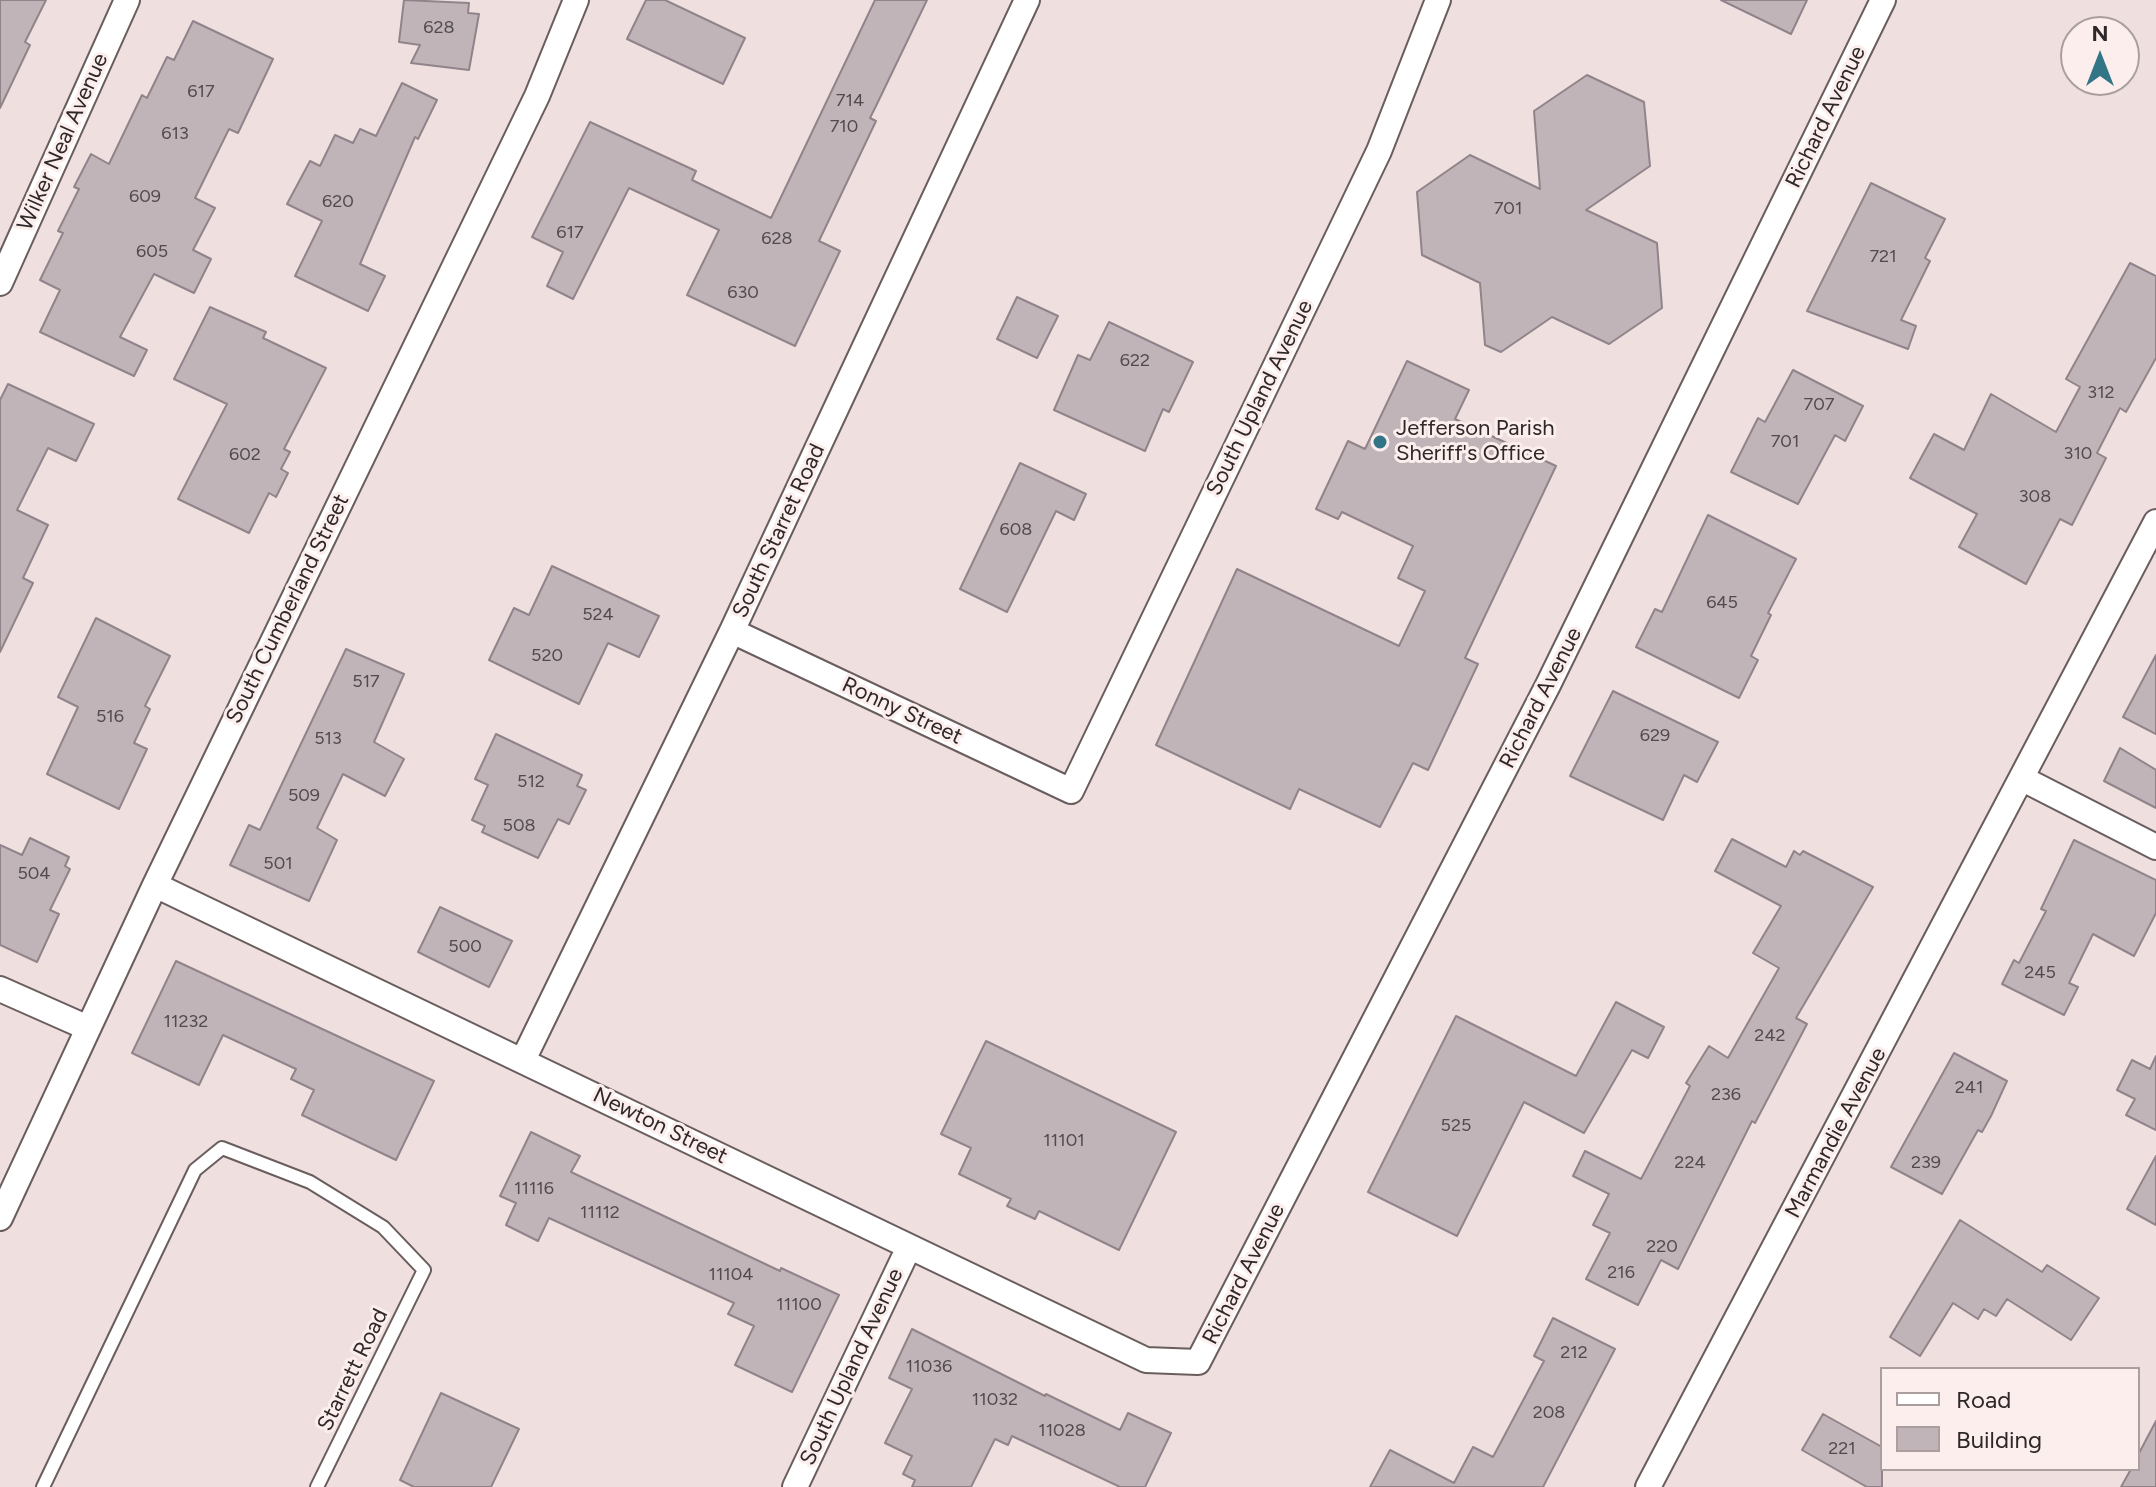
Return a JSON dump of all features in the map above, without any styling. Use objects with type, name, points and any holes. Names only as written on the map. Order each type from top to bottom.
[{"type":"street","name":"Wilker Neal Avenue","points":[[0,283],[127,0]]},
{"type":"street","name":"South Cumberland Street","points":[[0,1218],[155,885],[530,111],[576,0]]},
{"type":"street","name":"South Starret Road","points":[[523,1060],[732,631],[1027,0]]},
{"type":"street","name":"South Upland Avenue","points":[[1071,791],[1379,151],[1438,0]]},
{"type":"street","name":"Richard Avenue","points":[[1167,1361],[1198,1362],[1548,685],[1883,0]]},
{"type":"street","name":"Marmandie Avenue","points":[[1648,1487],[2156,522]]},
{"type":"street","name":"Ronny Street","points":[[732,631],[1071,791]]},
{"type":"street","points":[[2023,779],[2156,847]]},
{"type":"street","name":"Newton Street","points":[[155,885],[1146,1360],[1167,1361]]},
{"type":"street","points":[[0,989],[88,1028]]},
{"type":"street","name":"South Upland Avenue","points":[[795,1487],[909,1247]]},
{"type":"lane","name":"Starrett Road","points":[[43,1487],[195,1170],[222,1148],[310,1182],[383,1227],[424,1270],[317,1487]]},
{"type":"building","points":[[0,0],[46,0],[25,42],[30,45],[0,108]]},
{"type":"building","points":[[404,0],[469,3],[468,13],[479,14],[469,70],[411,63],[420,45],[399,42]]},
{"type":"building","points":[[646,0],[665,0],[745,38],[723,84],[627,39]]},
{"type":"building","points":[[875,0],[927,0],[870,118],[876,121],[819,241],[840,251],[795,346],[687,295],[719,230],[629,188],[573,299],[547,286],[563,252],[532,237],[590,122],[696,171],[692,180],[771,218]]},
{"type":"building","points":[[1721,0],[1807,0],[1791,34]]},
{"type":"building","points":[[193,21],[273,59],[238,133],[229,129],[195,198],[215,208],[193,250],[211,259],[194,293],[154,274],[120,337],[147,350],[134,376],[40,332],[60,290],[40,280],[63,233],[58,231],[79,189],[74,187],[91,154],[109,164],[142,95],[147,98],[167,57],[174,60]]},
{"type":"building","points":[[1587,75],[1644,102],[1650,166],[1586,210],[1657,243],[1662,308],[1609,344],[1552,317],[1501,352],[1485,345],[1480,283],[1422,255],[1417,192],[1470,155],[1540,189],[1534,111]]},
{"type":"building","points":[[402,83],[437,100],[418,139],[415,137],[360,264],[385,276],[368,311],[295,276],[322,221],[287,204],[310,161],[320,166],[335,135],[353,143],[360,129],[376,136]]},
{"type":"building","points":[[1871,183],[1945,219],[1925,258],[1930,261],[1901,320],[1916,326],[1908,349],[1807,311]]},
{"type":"building","points":[[2130,263],[2156,276],[2156,358],[2126,412],[2120,408],[2097,453],[2106,458],[2072,525],[2060,519],[2026,584],[1959,547],[1977,514],[1910,478],[1934,434],[1964,450],[1991,394],[2056,432],[2080,387],[2066,379]]},
{"type":"building","points":[[1017,297],[1058,316],[1037,358],[997,339]]},
{"type":"building","points":[[210,307],[266,332],[263,338],[326,368],[284,449],[290,452],[281,469],[288,473],[276,497],[269,493],[249,533],[178,499],[227,404],[174,379]]},
{"type":"building","points":[[1109,322],[1193,362],[1169,412],[1163,409],[1145,451],[1054,410],[1078,355],[1090,360]]},
{"type":"building","points":[[1407,361],[1469,390],[1455,419],[1556,466],[1465,658],[1478,664],[1428,770],[1413,763],[1380,827],[1299,789],[1290,809],[1156,745],[1237,569],[1399,646],[1425,591],[1398,578],[1413,546],[1342,512],[1338,519],[1316,509],[1348,441],[1365,449]]},
{"type":"building","points":[[1793,370],[1863,406],[1845,441],[1835,435],[1798,504],[1731,472],[1758,418],[1765,422]]},
{"type":"building","points":[[8,384],[94,424],[76,461],[48,448],[17,510],[48,525],[23,578],[33,583],[0,652],[0,400]]},
{"type":"building","points":[[1020,463],[1086,494],[1074,520],[1056,511],[1007,612],[960,589]]},
{"type":"building","points":[[1708,515],[1796,559],[1768,613],[1771,615],[1751,656],[1758,660],[1739,698],[1636,647],[1655,609],[1662,612]]},
{"type":"building","points":[[552,566],[659,616],[639,657],[608,643],[579,704],[489,660],[514,608],[529,615]]},
{"type":"building","points":[[96,618],[170,656],[145,706],[150,709],[134,743],[147,749],[119,809],[47,774],[78,707],[58,697]]},
{"type":"building","points":[[346,649],[404,674],[374,742],[404,759],[385,796],[343,774],[317,828],[337,840],[309,901],[230,865],[249,825],[260,830]]},
{"type":"building","points":[[2156,655],[2156,734],[2123,717]]},
{"type":"building","points":[[1613,691],[1718,742],[1697,782],[1684,775],[1663,820],[1570,776]]},
{"type":"building","points":[[496,734],[582,775],[577,786],[586,790],[569,824],[558,819],[538,858],[482,832],[485,826],[472,820],[488,785],[475,779]]},
{"type":"building","points":[[2120,748],[2156,770],[2156,808],[2104,781]]},
{"type":"building","points":[[30,838],[69,857],[65,866],[70,869],[50,910],[59,914],[37,962],[0,945],[0,845],[22,855]]},
{"type":"building","points":[[1732,839],[1786,867],[1794,851],[1800,855],[1803,851],[1873,887],[1796,1018],[1807,1024],[1755,1123],[1752,1121],[1678,1269],[1661,1260],[1638,1305],[1586,1279],[1610,1233],[1593,1225],[1609,1194],[1573,1176],[1585,1151],[1641,1179],[1690,1086],[1686,1083],[1709,1046],[1728,1058],[1779,968],[1753,953],[1781,906],[1715,871]]},
{"type":"building","points":[[2074,840],[2156,880],[2156,913],[2134,956],[2093,934],[2069,983],[2078,987],[2064,1015],[2002,984],[2014,960],[2019,963],[2046,911],[2041,909]]},
{"type":"building","points":[[440,907],[512,941],[489,987],[418,952]]},
{"type":"building","points":[[176,961],[434,1081],[396,1160],[302,1115],[314,1090],[291,1079],[296,1069],[223,1035],[199,1085],[132,1053]]},
{"type":"building","points":[[1616,1002],[1664,1027],[1648,1058],[1632,1050],[1584,1133],[1524,1102],[1457,1236],[1368,1192],[1456,1016],[1576,1076]]},
{"type":"building","points":[[986,1041],[1176,1132],[1119,1250],[1039,1211],[1035,1219],[1007,1206],[1011,1199],[959,1174],[971,1148],[941,1134]]},
{"type":"building","points":[[1954,1053],[2007,1081],[1982,1132],[1978,1130],[1942,1194],[1891,1167]]},
{"type":"building","points":[[2156,1056],[2156,1130],[2126,1115],[2135,1099],[2117,1090],[2132,1060],[2150,1069]]},
{"type":"building","points":[[531,1132],[580,1156],[571,1172],[780,1271],[781,1268],[839,1295],[792,1392],[735,1365],[754,1326],[728,1314],[734,1303],[549,1218],[538,1241],[506,1225],[516,1203],[500,1196]]},
{"type":"building","points":[[2156,1156],[2156,1225],[2127,1209]]},
{"type":"building","points":[[1960,1220],[2042,1272],[2047,1265],[2099,1298],[2071,1340],[2007,1299],[1996,1316],[1984,1309],[1978,1319],[1953,1303],[1920,1356],[1890,1337]]},
{"type":"building","points":[[1553,1318],[1615,1349],[1543,1487],[1370,1487],[1390,1450],[1454,1483],[1473,1447],[1493,1457],[1544,1361],[1534,1356]]},
{"type":"building","points":[[912,1329],[1120,1430],[1128,1413],[1171,1433],[1145,1487],[1120,1487],[1012,1436],[1008,1445],[995,1439],[971,1487],[912,1487],[915,1480],[903,1474],[912,1456],[885,1443],[912,1389],[889,1378]]},
{"type":"building","points":[[441,1393],[519,1429],[491,1487],[414,1487],[400,1480]]},
{"type":"building","points":[[1823,1414],[1880,1446],[1882,1487],[1867,1487],[1802,1450]]},
{"type":"building","points":[[2156,1421],[2156,1487],[2121,1487],[2130,1471],[2140,1471],[2140,1451]]},
{"type":"place","name":"Jefferson Parish Sheriff's Office","points":[[1380,442]]}]
